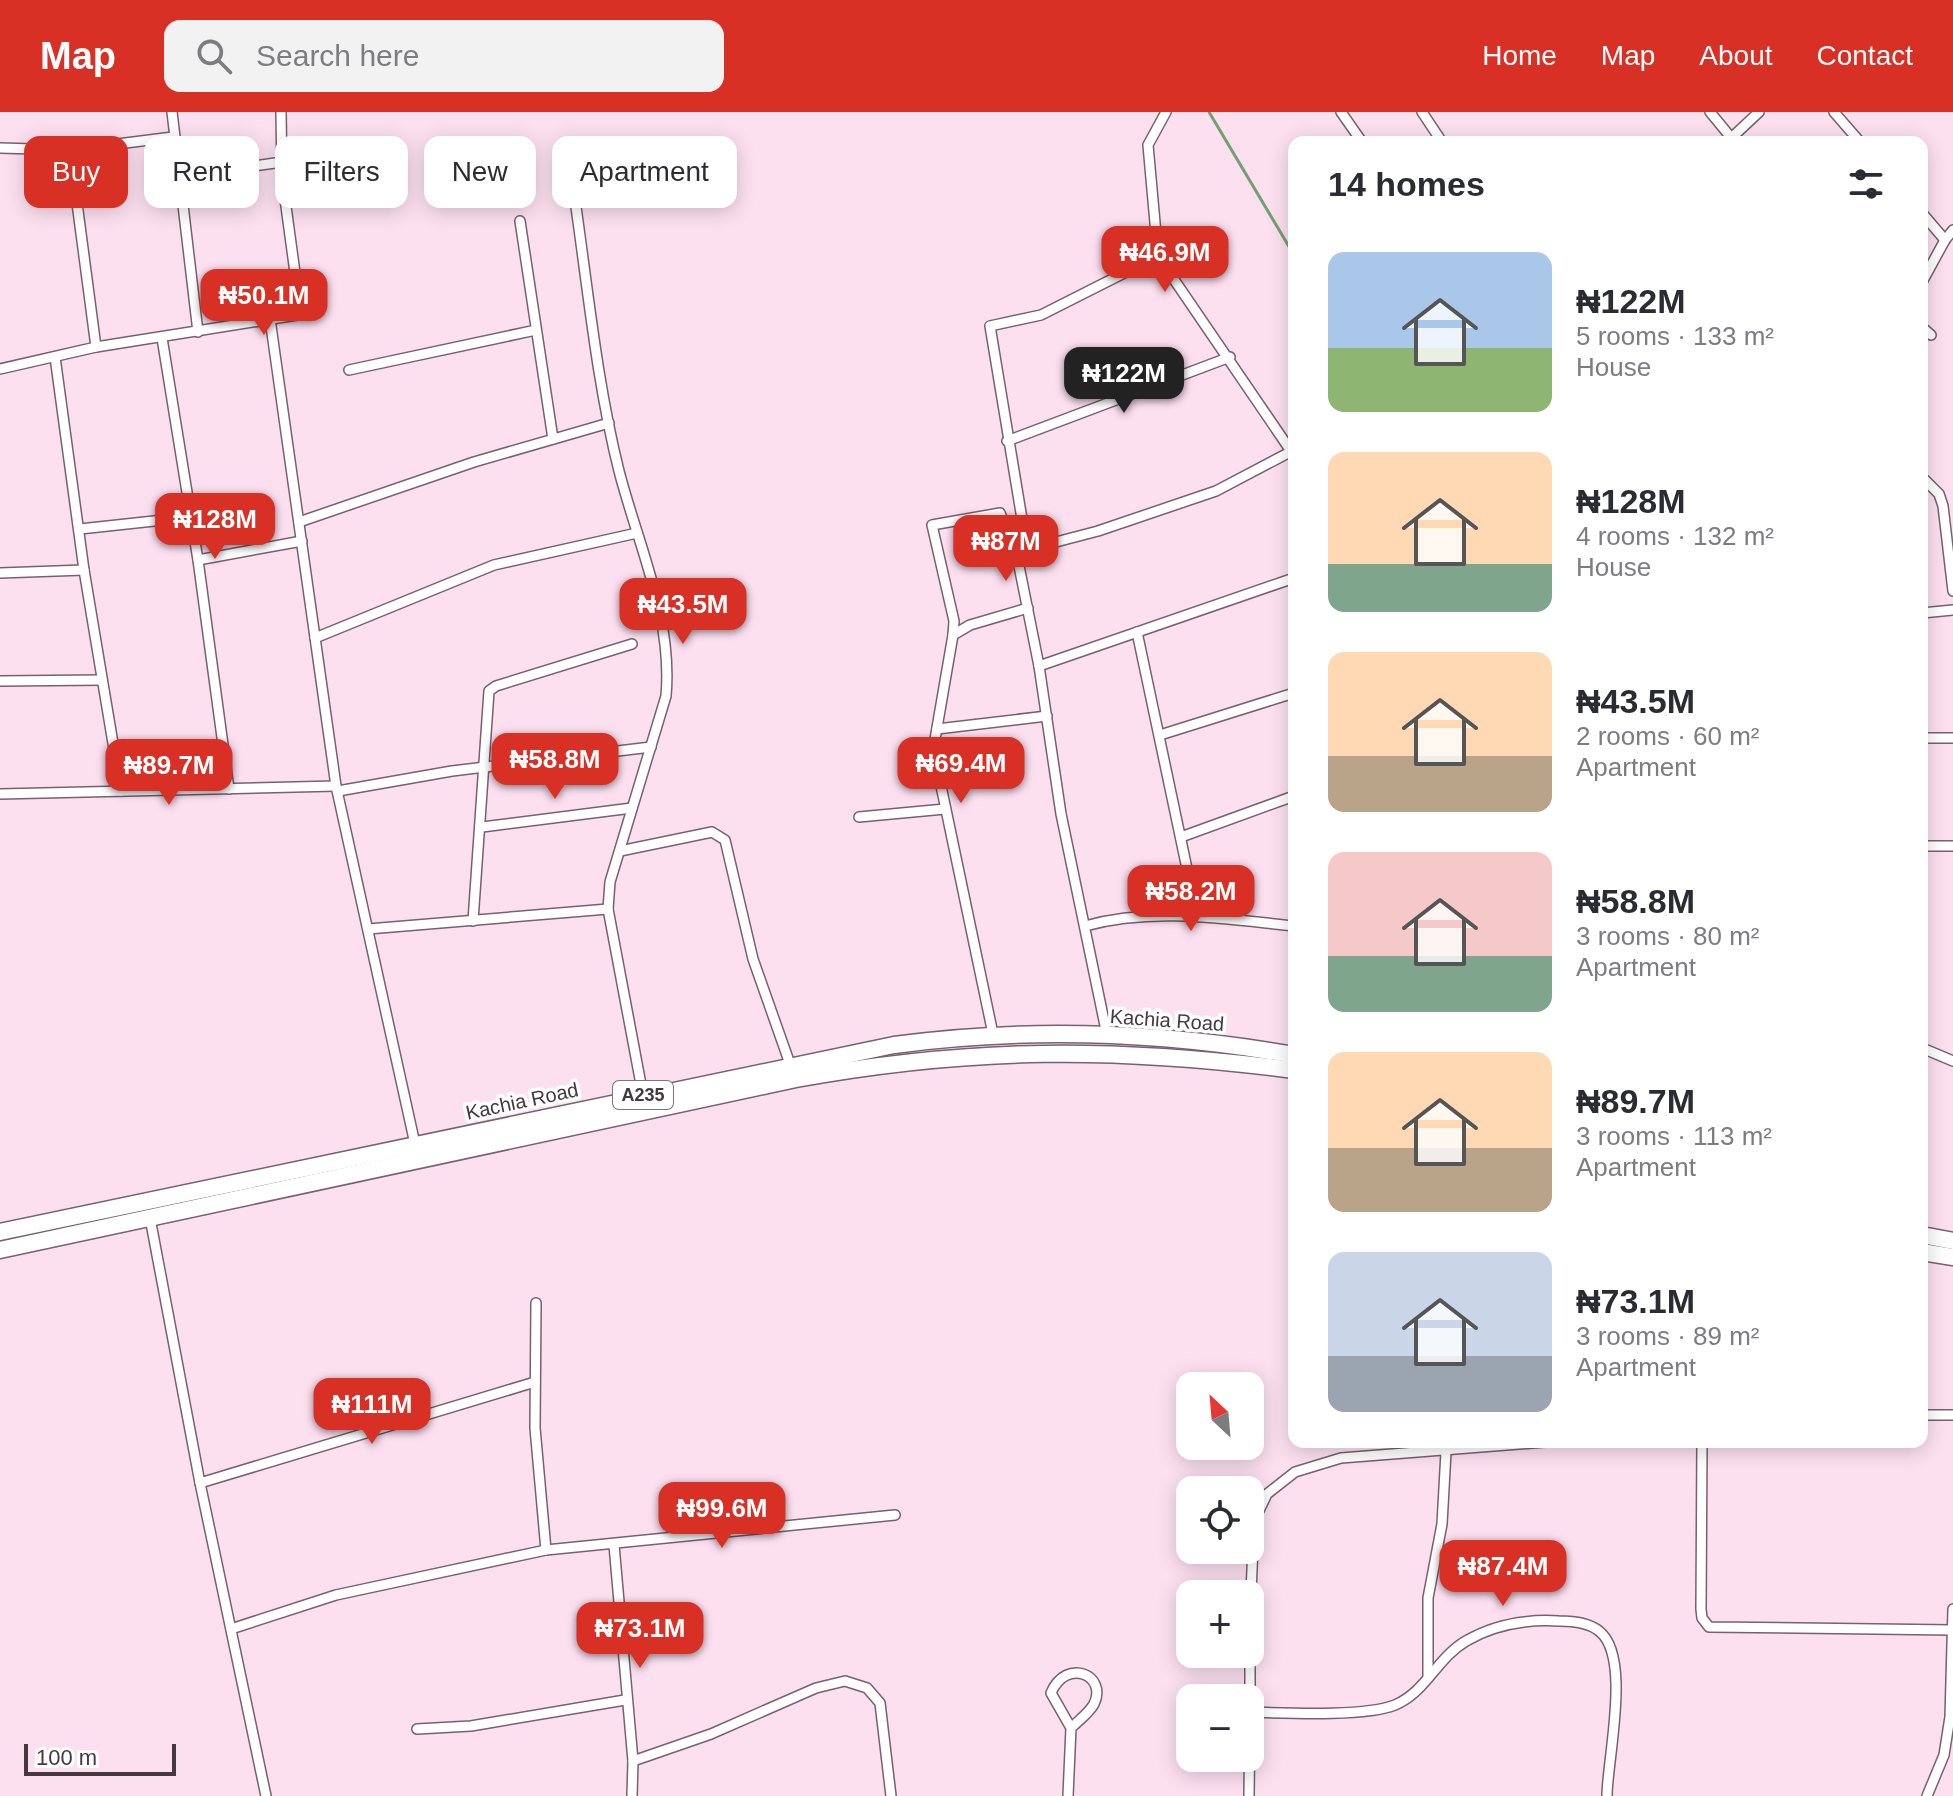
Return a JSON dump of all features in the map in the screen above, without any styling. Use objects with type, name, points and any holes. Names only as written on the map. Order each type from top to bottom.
[{"type":"highway","name":"Kachia Road","points":[[0,1232],[790,1064],[894,1045],[993,1034],[1107,1035],[1199,1041],[1288,1054]]},
{"type":"highway","name":"Kachia Road","points":[[0,1250],[796,1079],[895,1063],[974,1055],[1115,1052],[1288,1069]]},
{"type":"highway","points":[[1928,1236],[1953,1241]]},
{"type":"highway","points":[[1928,1253],[1953,1257]]},
{"type":"street","points":[[172,112],[173,136]]},
{"type":"street","points":[[281,112],[281,136]]},
{"type":"street","points":[[1166,112],[1148,145],[1158,256],[1288,445]]},
{"type":"street","points":[[1341,112],[1358,136]]},
{"type":"street","points":[[1422,112],[1438,136]]},
{"type":"street","points":[[1710,112],[1727,136]]},
{"type":"street","points":[[1736,136],[1759,112]]},
{"type":"street","points":[[1834,112],[1855,136]]},
{"type":"street","points":[[0,148],[24,149]]},
{"type":"street","points":[[78,208],[96,347]]},
{"type":"street","points":[[182,208],[198,332]]},
{"type":"street","points":[[1,365],[293,317],[299,310],[287,208]]},
{"type":"street","points":[[576,208],[609,423],[664,626],[668,671],[666,696],[610,882],[608,909],[643,1095]]},
{"type":"street","points":[[1928,220],[1945,240]]},
{"type":"street","points":[[520,221],[553,439]]},
{"type":"street","points":[[1928,271],[1953,230]]},
{"type":"street","points":[[1017,556],[1023,525],[990,326],[1041,315],[1158,256]]},
{"type":"street","points":[[270,319],[337,789],[415,1144]]},
{"type":"street","points":[[349,370],[536,330]]},
{"type":"street","points":[[1928,332],[1931,335]]},
{"type":"street","points":[[162,338],[198,560],[229,789]]},
{"type":"street","points":[[55,357],[84,570],[121,791]]},
{"type":"street","points":[[1007,441],[1230,357]]},
{"type":"street","points":[[299,522],[395,487],[609,423]]},
{"type":"street","points":[[1017,556],[1037,542],[1056,542],[1098,531],[1216,491],[1288,455]]},
{"type":"street","points":[[1928,483],[1939,494],[1943,506],[1953,591]]},
{"type":"street","points":[[993,1034],[936,762],[937,729],[954,621],[932,525],[1000,513],[1017,556],[1028,608],[1061,814],[1107,1035]]},
{"type":"street","points":[[80,529],[191,517]]},
{"type":"street","points":[[315,638],[494,565],[637,533]]},
{"type":"street","points":[[198,560],[302,541]]},
{"type":"street","points":[[0,573],[84,570]]},
{"type":"street","points":[[1039,666],[1288,580]]},
{"type":"street","points":[[953,635],[970,625],[1028,608]]},
{"type":"street","points":[[1928,612],[1953,610]]},
{"type":"street","points":[[1137,632],[1197,916]]},
{"type":"street","points":[[473,921],[482,827],[489,691],[496,686],[632,644]]},
{"type":"street","points":[[0,681],[102,680]]},
{"type":"street","points":[[1160,735],[1288,695]]},
{"type":"street","points":[[937,729],[1047,716]]},
{"type":"street","points":[[1928,738],[1953,738]]},
{"type":"street","points":[[0,794],[337,789],[651,747]]},
{"type":"street","points":[[1181,837],[1288,798]]},
{"type":"street","points":[[482,827],[632,808]]},
{"type":"street","points":[[859,817],[945,809]]},
{"type":"street","points":[[620,851],[712,832],[725,840],[753,959],[790,1064]]},
{"type":"street","points":[[1928,846],[1953,846]]},
{"type":"street","points":[[368,929],[608,909]]},
{"type":"street","points":[[1085,926],[1118,916],[1197,916],[1288,925]]},
{"type":"street","points":[[1928,1051],[1953,1061]]},
{"type":"street","points":[[150,1218],[262,1795]]},
{"type":"street","points":[[536,1303],[535,1428],[546,1550]]},
{"type":"street","points":[[200,1483],[535,1382]]},
{"type":"street","points":[[1928,1415],[1953,1415]]},
{"type":"street","points":[[1252,1580],[1254,1521],[1267,1494],[1295,1472],[1341,1458],[1486,1448]]},
{"type":"street","points":[[1702,1448],[1701,1609],[1702,1618],[1709,1627],[1953,1630]]},
{"type":"street","points":[[1428,1676],[1428,1598],[1442,1524],[1446,1452]]},
{"type":"street","points":[[231,1629],[336,1595],[546,1550],[895,1515]]},
{"type":"street","points":[[614,1545],[625,1700],[633,1761],[632,1796]]},
{"type":"street","points":[[1927,1796],[1944,1755],[1948,1729],[1953,1609]]},
{"type":"street","points":[[1264,1714],[1310,1714],[1391,1707],[1412,1697],[1428,1676],[1463,1642],[1498,1625],[1535,1619],[1577,1622],[1600,1631],[1611,1650],[1618,1713],[1607,1796]]},
{"type":"street","points":[[1068,1796],[1071,1728],[1051,1693],[1056,1681],[1068,1673],[1080,1672],[1091,1679],[1096,1691],[1094,1704],[1071,1728]]},
{"type":"street","points":[[633,1761],[711,1734],[816,1688],[845,1681],[867,1688],[880,1703],[891,1796]]},
{"type":"street","points":[[417,1729],[471,1726],[625,1700]]},
{"type":"street","points":[[1249,1772],[1249,1796]]},
{"type":"waterway","points":[[1209,112],[1288,245]]}]
